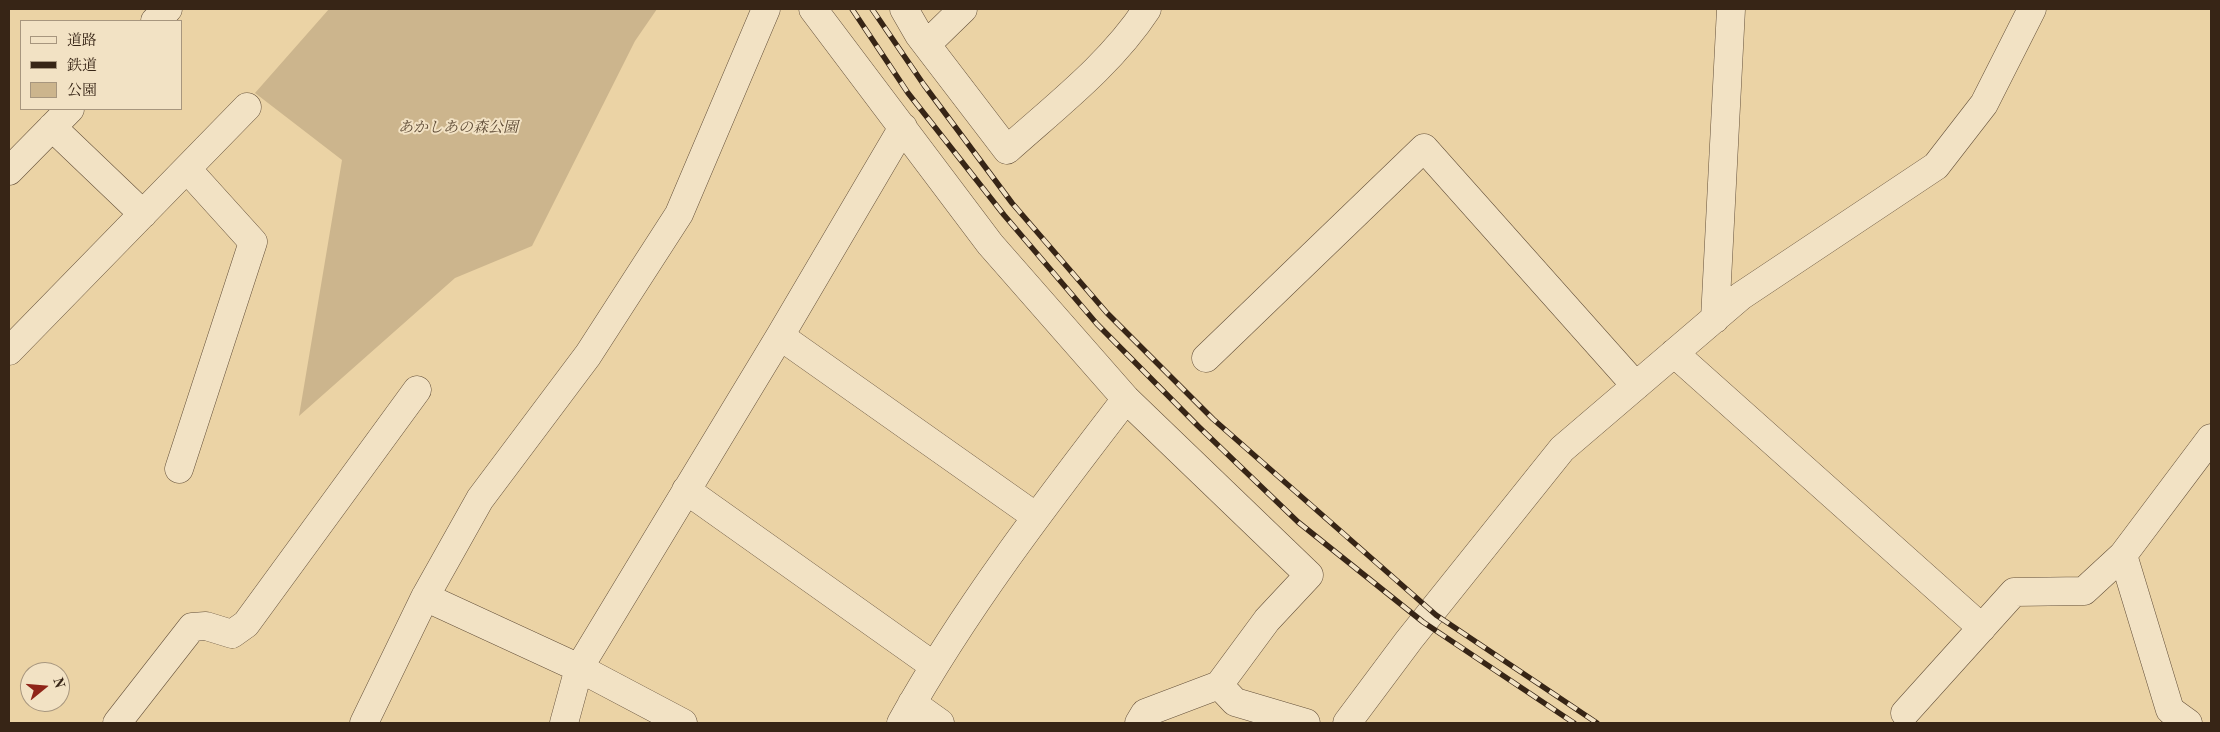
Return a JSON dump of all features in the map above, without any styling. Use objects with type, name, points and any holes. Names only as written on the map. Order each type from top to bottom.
[{"type":"street","points":[[156,20],[168,9]]},
{"type":"street","points":[[364,723],[425,596],[480,499],[588,355],[679,214],[766,9]]},
{"type":"street","points":[[813,9],[904,127],[990,244],[1126,400],[1309,575],[1267,620],[1219,685],[1144,713],[1139,723]]},
{"type":"street","points":[[904,9],[926,44],[1007,150],[1099,67],[1139,22],[1147,9]]},
{"type":"street","points":[[926,44],[963,9]]},
{"type":"street","points":[[1715,319],[1731,9]]},
{"type":"street","points":[[1347,723],[1408,640],[1562,450],[1741,296],[1936,166],[1984,104],[2032,9]]},
{"type":"street","points":[[9,351],[248,107]]},
{"type":"street","points":[[9,171],[61,118],[143,214]]},
{"type":"street","points":[[564,723],[579,668],[904,127]]},
{"type":"street","points":[[1206,358],[1424,148],[1636,386]]},
{"type":"street","points":[[179,469],[253,242],[187,170]]},
{"type":"street","points":[[780,336],[1036,516]]},
{"type":"street","points":[[1674,354],[1982,628]]},
{"type":"street","points":[[117,723],[192,627],[206,626],[232,634],[246,624],[418,390]]},
{"type":"street","points":[[940,723],[907,713],[934,666],[1036,516],[1126,400]]},
{"type":"street","points":[[1905,713],[2014,592],[2084,591],[2123,554],[2211,438]]},
{"type":"street","points":[[686,490],[934,666]]},
{"type":"street","points":[[2123,554],[2170,710],[2188,723]]},
{"type":"street","points":[[425,596],[579,668],[683,723]]},
{"type":"street","points":[[1219,685],[1235,702],[1306,723]]},
{"type":"green space","name":"あかしあの森公園","points":[[329,9],[657,9],[635,41],[532,246],[455,278],[299,416],[342,160],[255,93]]},
{"type":"railway","points":[[852,9],[908,93],[1004,215],[1097,324],[1198,426],[1298,522],[1423,622],[1574,723]]},
{"type":"railway","points":[[872,9],[924,85],[1012,203],[1107,313],[1213,419],[1436,615],[1597,723]]}]
